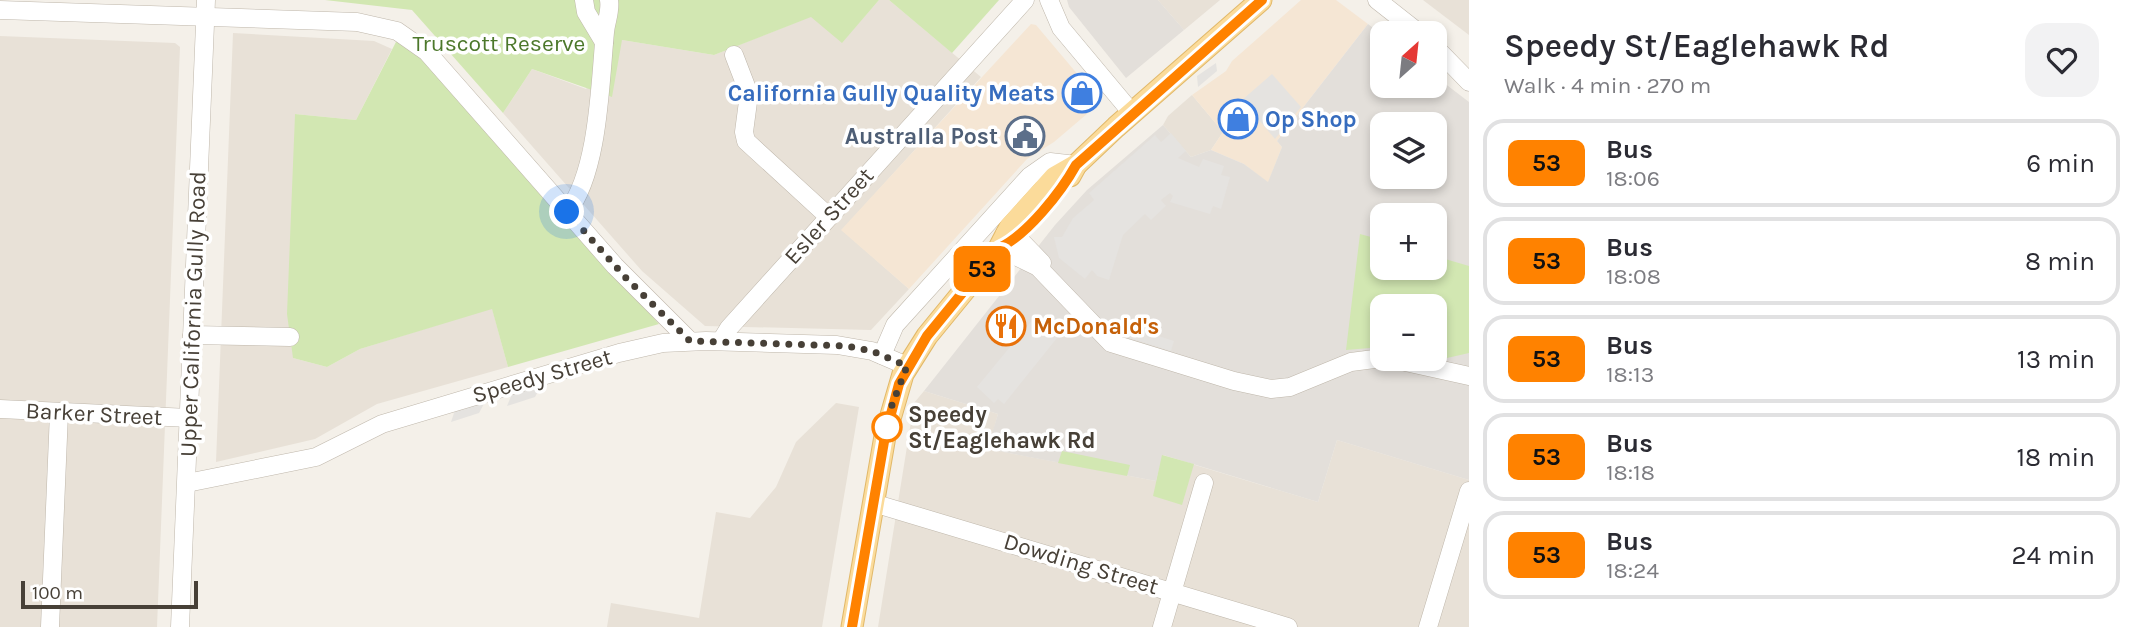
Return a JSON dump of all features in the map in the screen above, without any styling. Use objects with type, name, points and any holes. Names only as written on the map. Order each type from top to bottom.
[{"type":"main road","points":[[852,627],[890,415],[907,366],[932,329],[1007,240],[1061,189],[1076,165],[1261,0]]},
{"type":"street","points":[[584,0],[586,12],[604,42]]},
{"type":"street","points":[[567,212],[577,199],[587,169],[601,85],[609,0]]},
{"type":"street","name":"Esler Street","points":[[721,341],[729,328],[1025,0]]},
{"type":"street","points":[[1049,0],[1068,37],[1132,113]]},
{"type":"street","points":[[1377,0],[1404,21]]},
{"type":"street","points":[[0,10],[56,6],[205,8],[357,22],[387,27],[407,36],[427,52],[626,278],[690,341]]},
{"type":"street","name":"Upper California Gully Road","points":[[180,627],[205,8]]},
{"type":"street","points":[[1469,66],[1435,47],[1469,82]]},
{"type":"street","points":[[734,55],[749,94],[744,131],[746,141],[829,217]]},
{"type":"street","points":[[882,355],[895,325],[1030,176],[1050,162],[1076,165]]},
{"type":"street","points":[[1007,240],[1035,252],[1056,284],[1099,332],[1115,345],[1271,389],[1290,387],[1351,362],[1370,360]]},
{"type":"street","points":[[192,335],[290,337]]},
{"type":"street","name":"Speedy Street","points":[[187,483],[316,457],[367,431],[417,413],[619,353],[663,343],[721,341],[837,345],[882,355],[907,366]]},
{"type":"street","points":[[1447,362],[1469,360]]},
{"type":"street","points":[[1447,370],[1469,376]]},
{"type":"street","name":"Barker Street","points":[[0,408],[189,418]]},
{"type":"street","points":[[50,627],[59,413]]},
{"type":"street","points":[[1162,627],[1204,483]]},
{"type":"street","points":[[1428,627],[1469,491]]},
{"type":"street","name":"Dowding Street","points":[[873,503],[1288,627]]},
{"type":"shaded area","points":[[879,0],[889,0],[981,77],[842,230],[909,289],[871,330],[705,326],[642,271],[503,113],[532,69],[586,89],[622,40],[714,55],[812,16],[842,42]]},
{"type":"shaded area","points":[[1067,0],[1158,0],[1184,30],[1126,78],[1069,7]]},
{"type":"shaded area","points":[[1158,0],[1220,0],[1184,30]]},
{"type":"shaded area","points":[[1301,0],[1336,0],[1368,24],[1277,141],[1282,147],[1268,183],[1244,164],[1211,150],[1223,132],[1192,95],[1226,71],[1232,61]]},
{"type":"shaded area","points":[[1423,0],[1469,0],[1469,35]]},
{"type":"shaded area","points":[[1031,24],[1036,25],[1101,102],[1054,142],[1027,159],[909,289],[841,230]]},
{"type":"shaded area","points":[[1368,24],[1370,98],[1447,98],[1447,85],[1469,102],[1469,480],[1337,440],[1318,502],[1163,455],[1156,481],[987,449],[998,414],[924,391],[1055,225],[1087,190],[1163,125],[1191,157],[1211,150],[1244,164],[1268,182],[1282,147],[1277,141]]},
{"type":"shaded area","points":[[233,33],[374,41],[392,49],[356,120],[295,114],[293,358],[327,367],[360,349],[492,308],[508,367],[377,404],[315,439],[216,462]]},
{"type":"shaded area","points":[[0,36],[175,43],[180,47],[157,627],[0,627]]},
{"type":"shaded area","points":[[1216,63],[1217,71],[1198,87],[1197,76]]},
{"type":"shaded area","points":[[1272,74],[1301,107],[1275,139],[1242,100]]},
{"type":"shaded area","points":[[1192,95],[1223,132],[1211,150],[1191,157],[1163,125],[1168,116]]},
{"type":"shaded area","points":[[1171,133],[1186,151],[1178,158],[1199,167],[1203,159],[1224,166],[1221,175],[1230,177],[1221,209],[1213,206],[1210,214],[1170,202],[1173,196],[1170,193],[1161,200],[1166,206],[1151,220],[1145,214],[1123,235],[1109,280],[1097,276],[1092,270],[1085,279],[1059,258],[1054,237],[1062,237],[1073,218],[1094,200],[1089,193],[1155,135],[1161,142]]},
{"type":"shaded area","points":[[1034,318],[1041,323],[1045,319],[1061,333],[1004,404],[998,399],[994,403],[977,387]]},
{"type":"shaded area","points":[[1133,328],[1174,341],[1171,351],[1130,338]]},
{"type":"shaded area","points":[[541,386],[535,397],[507,406],[512,394]]},
{"type":"shaded area","points":[[924,391],[998,414],[988,449],[1156,481],[1162,455],[1318,502],[1337,440],[1469,480],[1469,627],[878,627],[914,403]]},
{"type":"shaded area","points":[[485,402],[479,413],[451,422],[455,410]]},
{"type":"shaded area","points":[[836,403],[859,407],[822,627],[607,627],[611,603],[699,618],[716,512],[750,518],[776,487],[796,442]]},
{"type":"green space","name":"Truscott Reserve","points":[[325,0],[879,0],[842,43],[811,17],[714,55],[622,40],[612,97],[532,69],[503,113],[412,10]]},
{"type":"green space","points":[[889,0],[999,0],[952,53]]},
{"type":"green space","points":[[397,40],[422,59],[659,324],[508,367],[492,309],[360,349],[327,367],[293,358],[287,314],[295,114],[356,120]]},
{"type":"green space","points":[[1360,234],[1370,237],[1370,280],[1447,280],[1447,260],[1469,266],[1469,353],[1447,358],[1447,294],[1370,294],[1370,348],[1346,350]]},
{"type":"green space","points":[[1062,451],[1130,465],[1127,476],[1058,463]]},
{"type":"green space","points":[[1162,455],[1194,464],[1182,505],[1153,496]]},
{"type":"bus line","name":"53","points":[[852,627],[890,415],[903,374],[916,352],[999,248],[1017,237],[1061,189],[1076,165],[1262,0]]},
{"type":"place","name":"California Gully Quality Meats","points":[[1082,93]]},
{"type":"place","name":"Op Shop","points":[[1238,119]]},
{"type":"place","name":"AustralIa Post","points":[[1025,136]]},
{"type":"place","name":"McDonald's","points":[[1006,326]]},
{"type":"place","name":"Speedy St/Eaglehawk Rd","points":[[887,427]]},
{"type":"route","points":[[567,212],[626,278],[690,341],[847,346],[872,351],[907,366],[892,405],[885,436],[887,427]]}]
